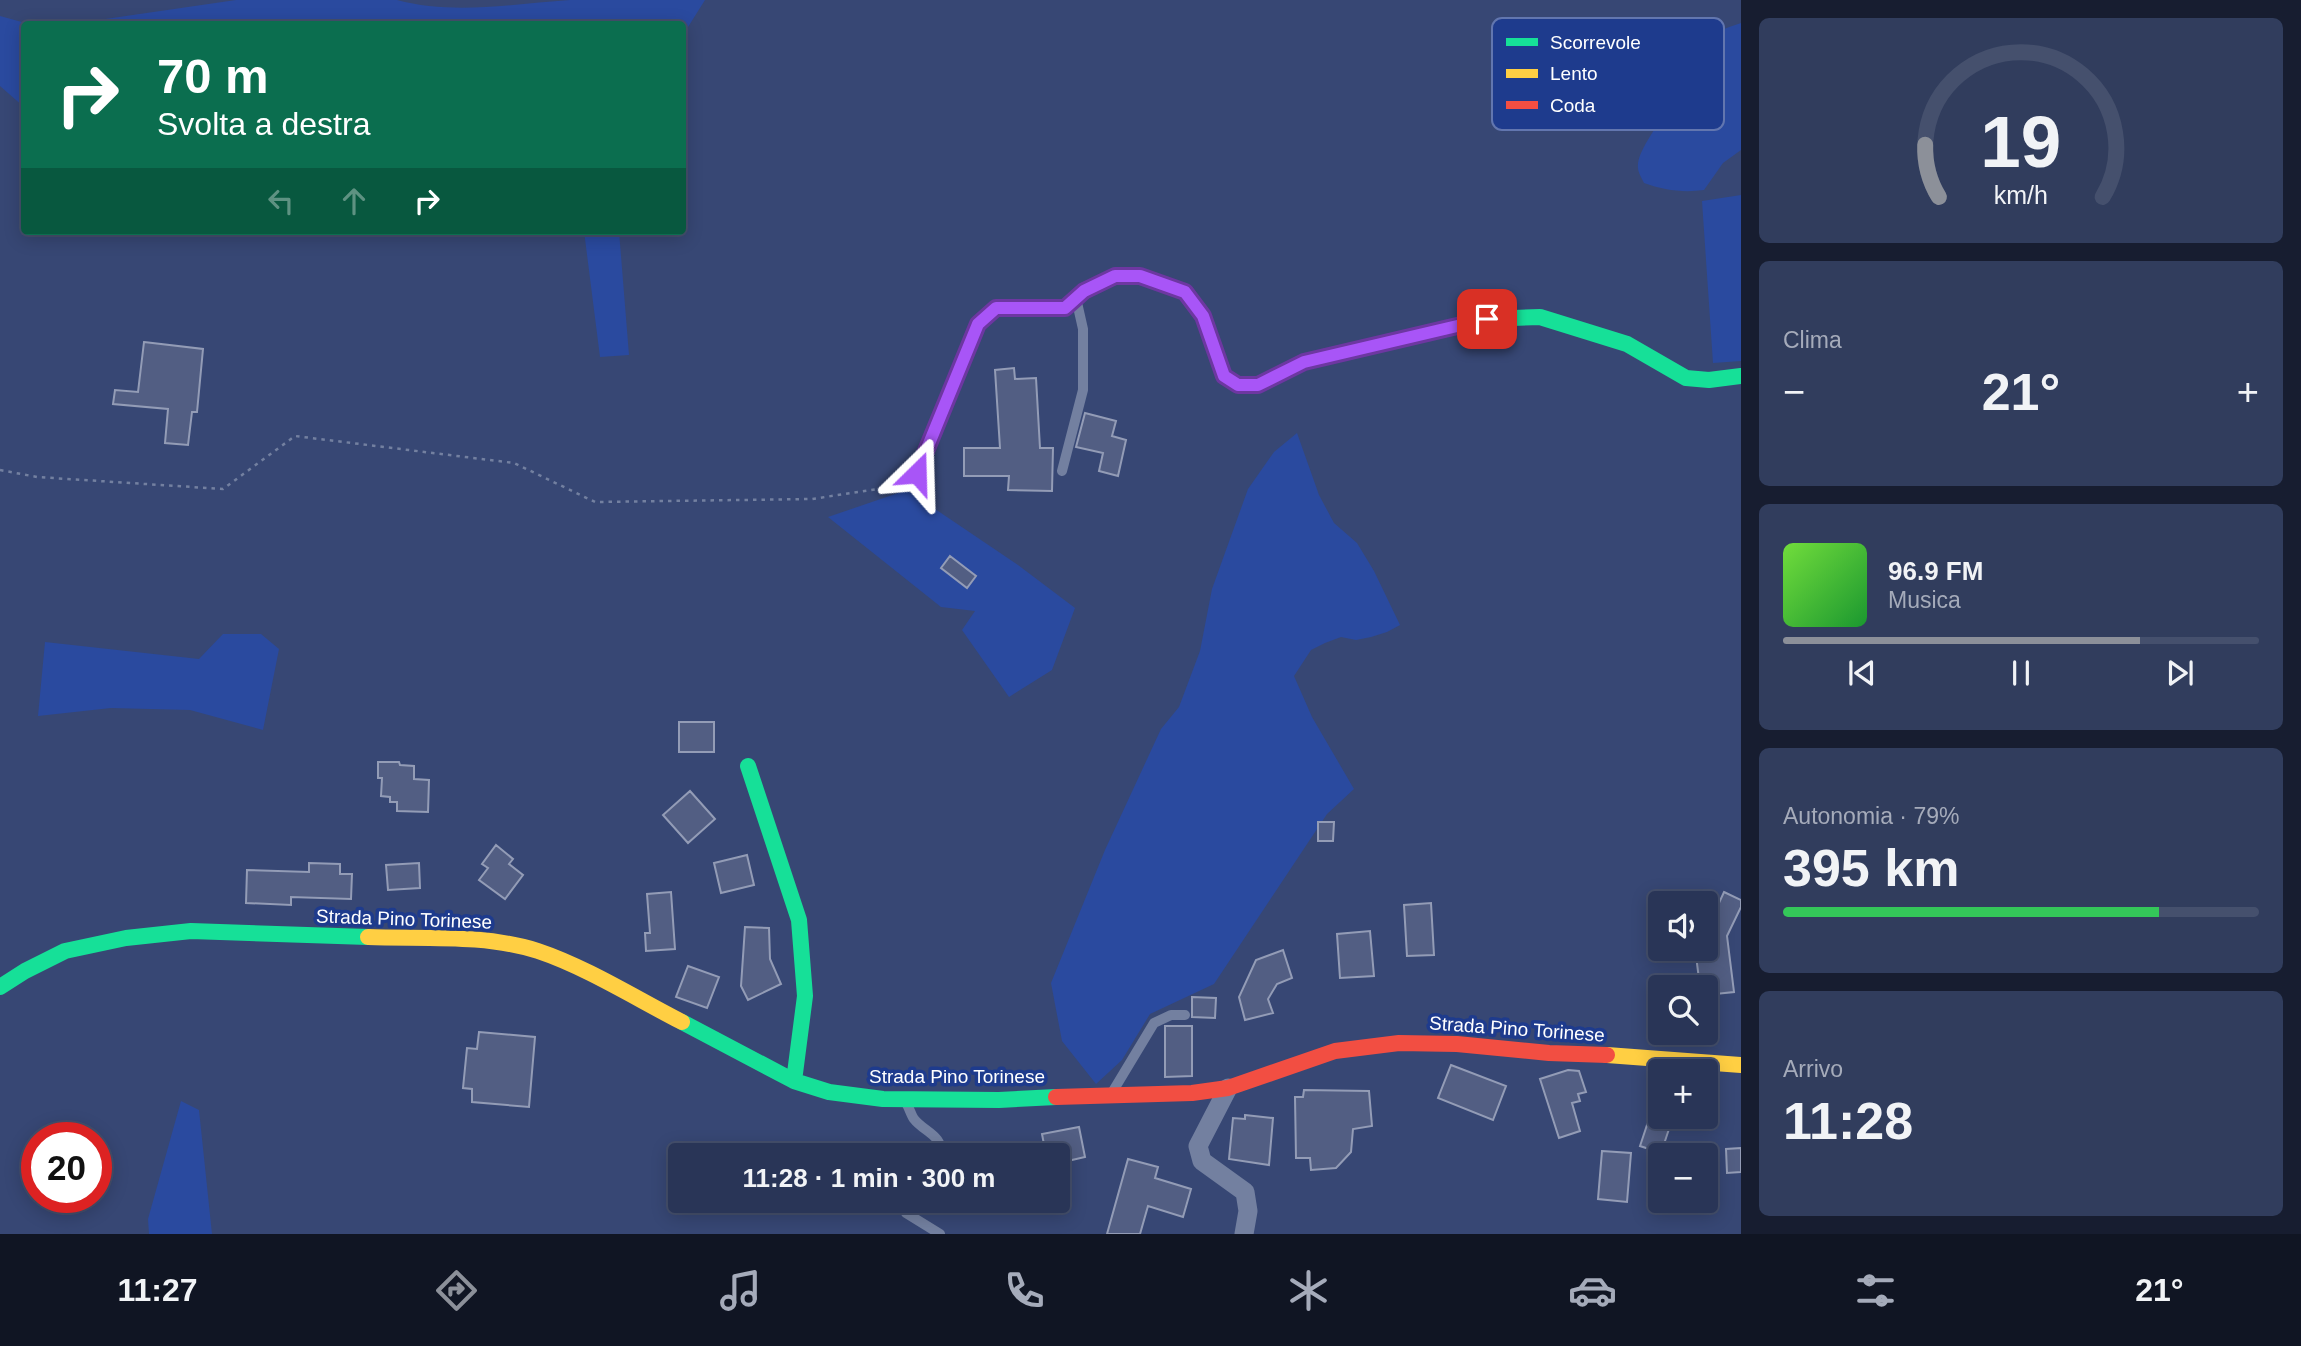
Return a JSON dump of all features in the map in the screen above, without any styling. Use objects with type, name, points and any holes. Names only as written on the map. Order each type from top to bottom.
[{"type":"street","points":[[1115,276],[1140,276],[1185,292],[1203,316],[1224,376],[1238,385],[1258,385],[1304,362],[1487,319],[1540,317],[1627,344],[1686,378],[1709,380],[1741,376]]},
{"type":"street","points":[[748,766],[799,920],[805,996],[794,1081]]},
{"type":"street","name":"Strada Pino Torinese","points":[[0,987],[65,951],[126,938],[191,931],[495,941],[538,951],[575,967],[794,1081],[829,1092],[883,1099],[999,1100],[1192,1093],[1228,1088],[1335,1051],[1399,1043],[1741,1065]]},
{"type":"street","points":[[1228,1088],[1198,1146],[1202,1161],[1245,1192],[1248,1211],[1244,1234]]},
{"type":"lane","points":[[917,473],[978,324],[996,308],[1065,308],[1084,291],[1115,276]]},
{"type":"lane","points":[[1062,471],[1083,390],[1083,329],[1076,298]]},
{"type":"lane","points":[[1111,1094],[1154,1023],[1171,1015],[1185,1015]]},
{"type":"lane","points":[[905,1099],[914,1119],[934,1135],[938,1143]]},
{"type":"lane","points":[[906,1213],[940,1234]]},
{"type":"path","points":[[0,470],[37,477],[223,489],[295,436],[514,463],[595,502],[812,499],[884,488],[917,473]]},
{"type":"shaded area","points":[[236,0],[397,0],[461,8],[570,0],[705,0],[686,30],[686,21],[92,21]]},
{"type":"shaded area","points":[[0,16],[21,22],[21,104],[0,86]]},
{"type":"shaded area","points":[[1741,23],[1741,150],[1723,163],[1704,190],[1673,190],[1644,183],[1639,173],[1638,161],[1654,130],[1724,130],[1724,29]]},
{"type":"shaded area","points":[[1741,195],[1741,361],[1713,363],[1702,201]]},
{"type":"shaded area","points":[[585,235],[619,235],[629,355],[600,357]]},
{"type":"shaded area","points":[[1297,433],[1319,495],[1334,523],[1357,543],[1400,625],[1371,637],[1356,640],[1341,637],[1325,643],[1311,650],[1294,676],[1312,717],[1354,789],[1327,814],[1214,984],[1150,1014],[1122,1060],[1096,1084],[1062,1041],[1051,983],[1105,850],[1161,729],[1179,707],[1200,651],[1212,589],[1248,489],[1274,452]]},
{"type":"shaded area","points":[[907,490],[1018,565],[1075,608],[1052,670],[1009,697],[962,630],[975,611],[941,607],[828,517]]},
{"type":"shaded area","points":[[223,634],[261,634],[279,649],[263,730],[190,710],[111,708],[38,716],[45,642],[199,659]]},
{"type":"shaded area","points":[[181,1101],[199,1110],[212,1234],[149,1234],[148,1219]]},
{"type":"building","points":[[144,342],[203,349],[197,412],[192,412],[188,445],[165,443],[168,409],[113,404],[115,390],[138,392]]},
{"type":"building","points":[[1014,368],[1015,379],[1036,378],[1040,448],[1053,448],[1052,491],[1008,490],[1009,476],[964,476],[964,448],[1000,448],[995,370]]},
{"type":"building","points":[[1085,413],[1116,421],[1112,436],[1126,440],[1118,476],[1099,471],[1103,453],[1076,447]]},
{"type":"building","points":[[950,556],[976,576],[967,588],[941,568]]},
{"type":"building","points":[[679,722],[714,722],[714,752],[679,752]]},
{"type":"building","points":[[378,762],[399,762],[400,765],[414,766],[414,779],[429,780],[428,812],[397,811],[397,802],[390,802],[390,797],[381,796],[382,778],[378,778]]},
{"type":"building","points":[[690,791],[715,819],[688,843],[663,815]]},
{"type":"building","points":[[1318,822],[1334,822],[1333,841],[1318,841]]},
{"type":"building","points":[[496,845],[513,859],[509,864],[523,875],[505,899],[479,880],[488,868],[482,864]]},
{"type":"building","points":[[747,855],[754,885],[721,893],[714,863]]},
{"type":"building","points":[[309,863],[340,864],[340,874],[352,874],[351,899],[291,897],[291,905],[246,903],[247,870],[309,872]]},
{"type":"building","points":[[419,863],[420,888],[388,890],[386,865]]},
{"type":"building","points":[[671,892],[675,949],[646,951],[645,933],[650,933],[647,894]]},
{"type":"building","points":[[1724,892],[1741,900],[1741,907],[1727,936],[1734,992],[1718,994],[1718,975],[1698,975],[1697,961],[1718,961],[1718,905]]},
{"type":"building","points":[[1431,903],[1434,955],[1407,956],[1404,905]]},
{"type":"building","points":[[745,927],[769,928],[770,959],[781,984],[748,1000],[741,986]]},
{"type":"building","points":[[1370,931],[1374,976],[1340,978],[1337,934]]},
{"type":"building","points":[[1283,950],[1292,978],[1277,984],[1268,999],[1273,1013],[1245,1020],[1239,997],[1256,960]]},
{"type":"building","points":[[688,966],[719,977],[707,1008],[676,997]]},
{"type":"building","points":[[1192,997],[1216,998],[1215,1018],[1192,1017]]},
{"type":"building","points":[[1165,1026],[1192,1026],[1192,1076],[1165,1077]]},
{"type":"building","points":[[479,1032],[535,1037],[529,1107],[472,1102],[472,1089],[463,1088],[467,1048],[477,1049]]},
{"type":"building","points":[[1451,1065],[1506,1086],[1493,1120],[1438,1098]]},
{"type":"building","points":[[1568,1070],[1579,1071],[1586,1092],[1578,1094],[1580,1101],[1572,1103],[1580,1131],[1559,1138],[1540,1079]]},
{"type":"building","points":[[1304,1090],[1369,1091],[1372,1126],[1353,1129],[1351,1152],[1336,1168],[1311,1170],[1310,1158],[1296,1158],[1295,1097],[1303,1097]]},
{"type":"building","points":[[1245,1115],[1273,1118],[1269,1165],[1229,1159],[1233,1118],[1245,1119]]},
{"type":"building","points":[[1648,1122],[1648,1129],[1669,1129],[1664,1143],[1648,1143],[1648,1149],[1640,1146]]},
{"type":"building","points":[[1079,1127],[1085,1157],[1070,1160],[1070,1143],[1044,1143],[1042,1134]]},
{"type":"building","points":[[1741,1148],[1741,1172],[1727,1173],[1726,1149]]},
{"type":"building","points":[[1602,1151],[1631,1153],[1627,1202],[1598,1199]]},
{"type":"building","points":[[1128,1159],[1158,1167],[1155,1178],[1191,1189],[1183,1217],[1148,1206],[1140,1234],[1107,1234]]},
{"type":"traffic: fast","points":[[1360,349],[1487,319],[1540,317],[1627,344],[1686,378],[1709,380],[1741,376]]},
{"type":"traffic: fast","points":[[748,766],[799,920],[805,996],[794,1081]]},
{"type":"traffic: fast","points":[[0,987],[65,951],[126,938],[191,931],[368,937]]},
{"type":"traffic: fast","points":[[682,1022],[794,1081],[829,1092],[883,1099],[999,1100],[1056,1097]]},
{"type":"traffic: slow","points":[[1115,276],[1140,276],[1185,292],[1203,316],[1224,376],[1238,385],[1258,385],[1304,362],[1360,349]]},
{"type":"traffic: slow","points":[[368,937],[476,940],[538,951],[593,974],[682,1022]]},
{"type":"traffic: slow","points":[[1607,1055],[1741,1065]]},
{"type":"traffic: jam","points":[[1056,1097],[1192,1093],[1228,1088],[1335,1051],[1399,1043],[1457,1044],[1549,1053],[1607,1055]]},
{"type":"route","points":[[917,473],[978,324],[996,308],[1065,308],[1084,291],[1115,276],[1140,276],[1185,292],[1203,316],[1224,376],[1238,385],[1258,385],[1304,362],[1487,319]]}]
